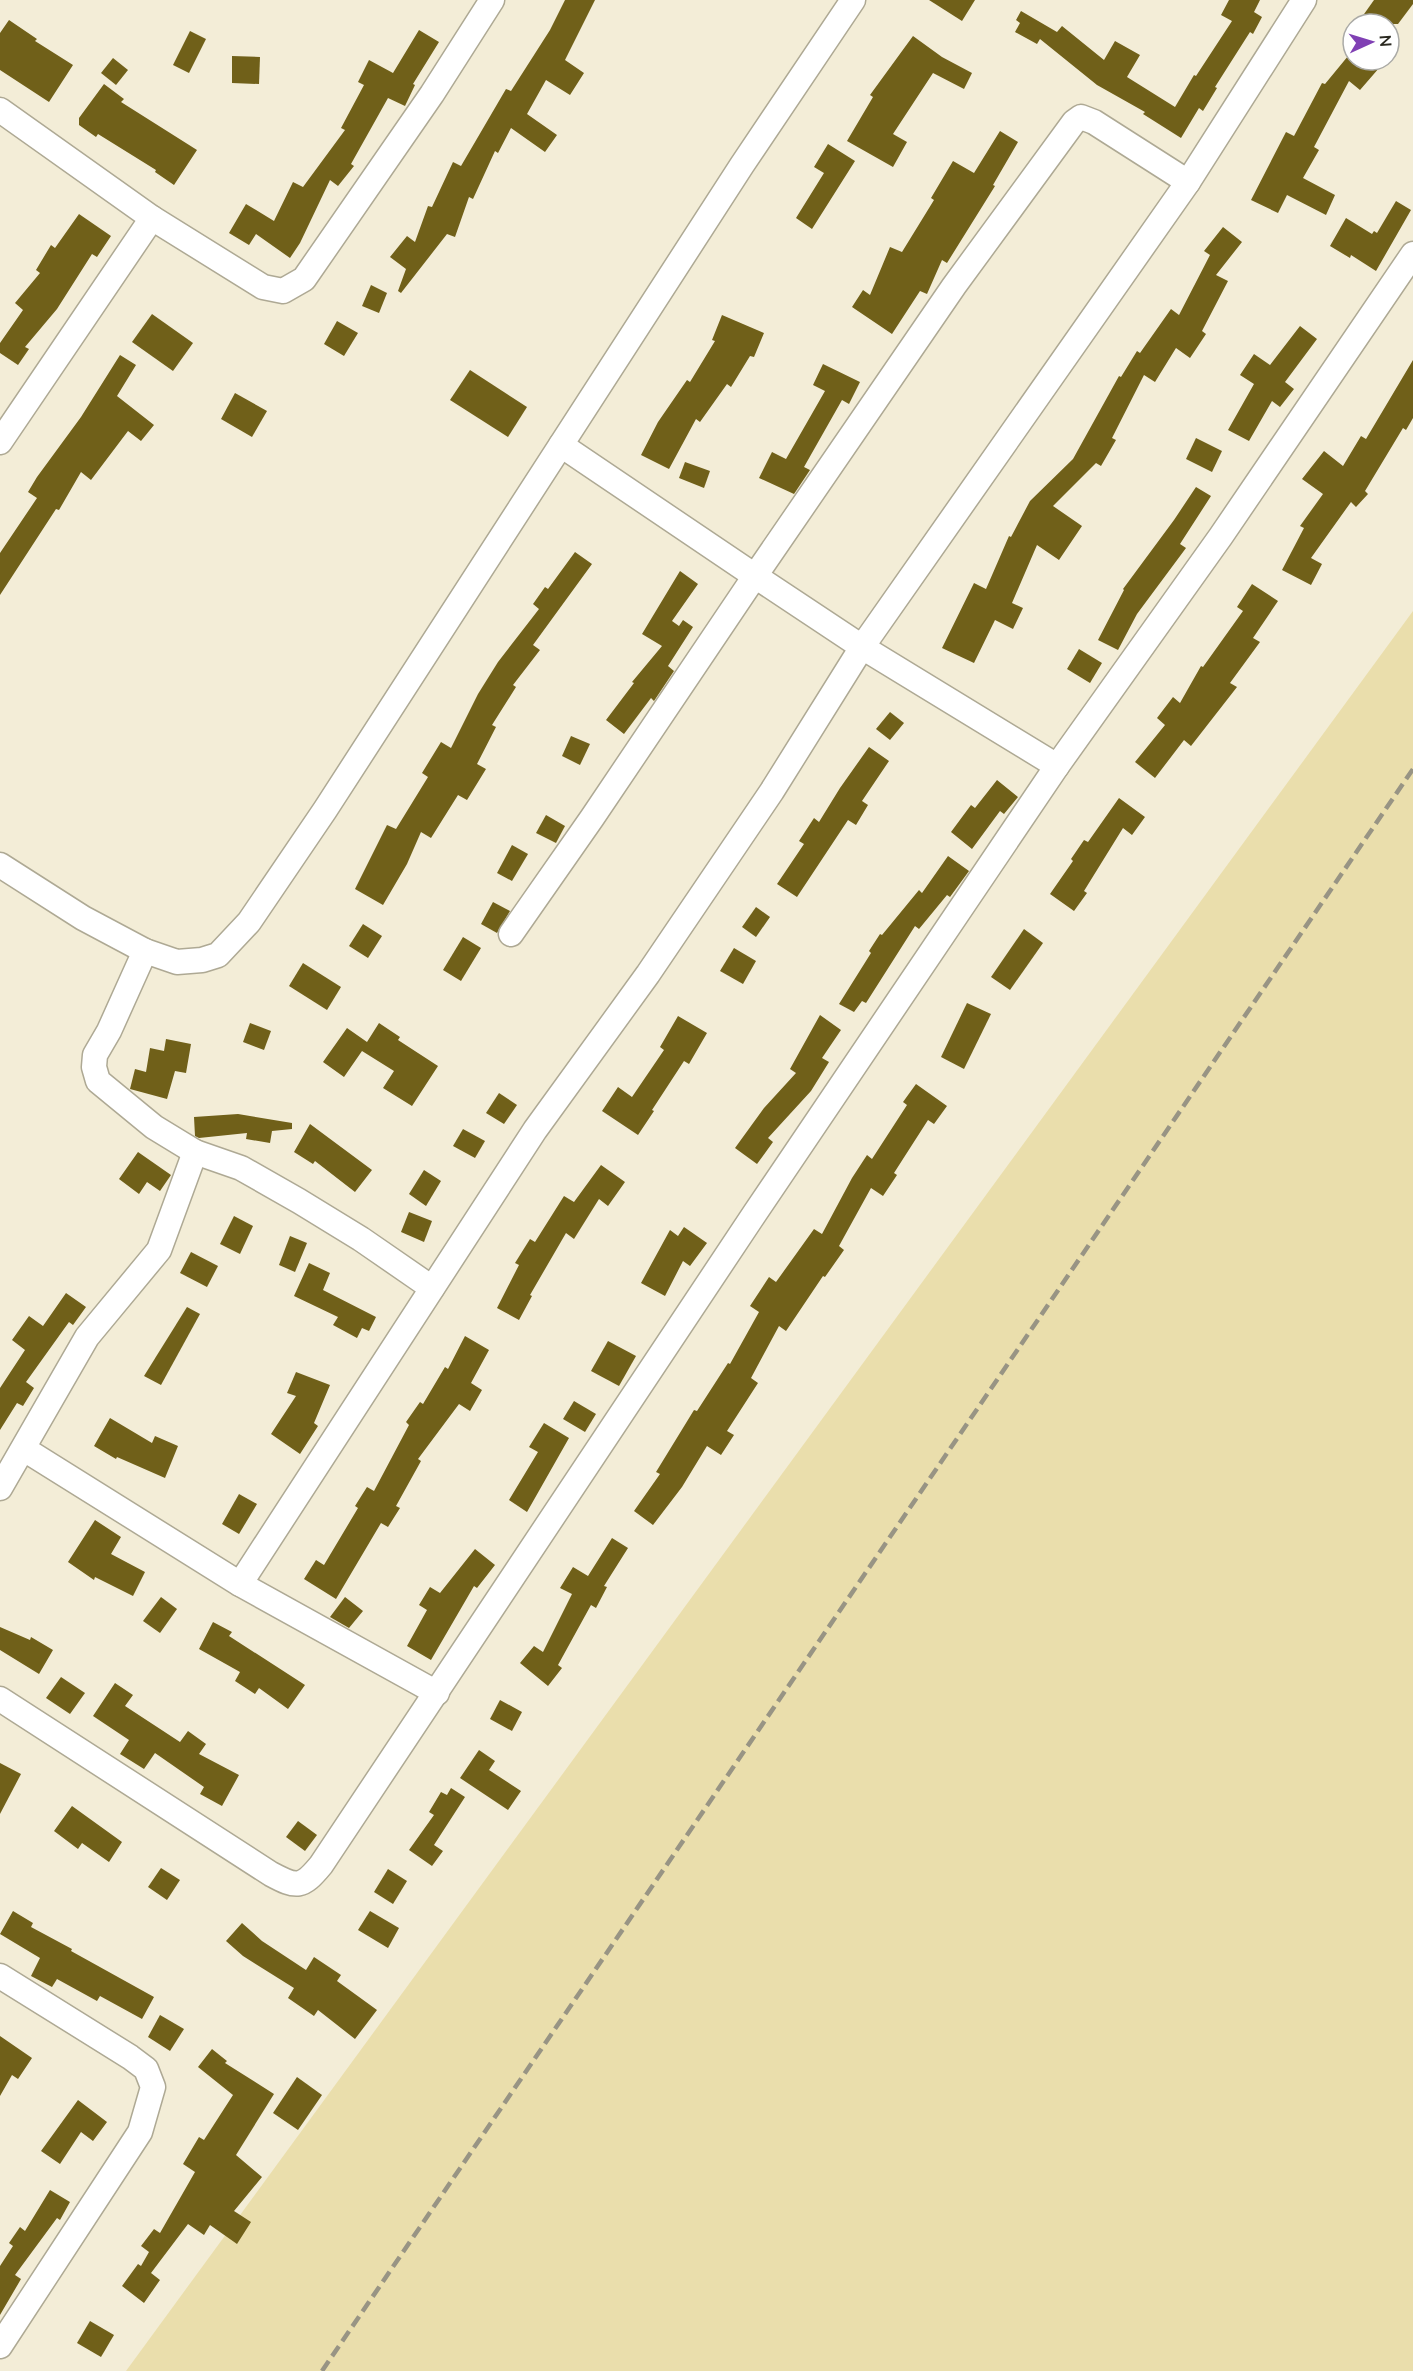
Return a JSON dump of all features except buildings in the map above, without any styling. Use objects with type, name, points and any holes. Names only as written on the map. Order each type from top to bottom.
[{"type":"street","points":[[0,110],[152,218],[263,287],[283,291],[304,279],[432,94],[492,0]]},
{"type":"street","points":[[0,865],[83,918],[145,951],[177,962],[202,960],[218,955],[249,922],[325,810],[742,165],[853,0]]},
{"type":"street","points":[[240,1584],[535,1130],[648,974],[772,791],[862,647],[1188,182],[1304,0]]},
{"type":"street","points":[[511,934],[592,819],[954,286],[1074,122],[1081,117],[1094,122],[1188,182]]},
{"type":"street","points":[[0,442],[152,218]]},
{"type":"street","points":[[0,1699],[271,1874],[298,1885],[308,1880],[321,1865],[437,1693],[754,1213],[1057,766],[1221,536],[1413,255]]},
{"type":"street","points":[[561,445],[862,647],[1057,766]]},
{"type":"street","points":[[145,951],[109,1031],[95,1055],[94,1067],[98,1081],[106,1090],[154,1127],[195,1152],[241,1168],[299,1201],[361,1239],[432,1288]]},
{"type":"street","points":[[0,1488],[87,1337],[159,1250],[195,1152]]},
{"type":"street","points":[[24,1449],[240,1584],[437,1693]]},
{"type":"street","points":[[0,1976],[130,2057],[146,2070],[153,2087],[140,2132],[0,2346]]},
{"type":"shaded area","points":[[1413,611],[1413,2371],[126,2371]]},
{"type":"railway","points":[[322,2371],[1413,769]]}]
